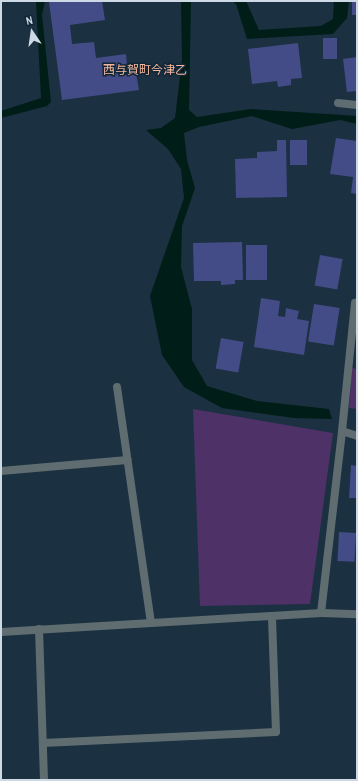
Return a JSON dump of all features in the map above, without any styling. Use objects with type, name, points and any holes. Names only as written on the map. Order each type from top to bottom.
[{"type":"street","points":[[338,103],[357,105]]},
{"type":"street","points":[[321,613],[355,303]]},
{"type":"street","points":[[117,387],[151,623]]},
{"type":"street","points":[[342,431],[357,436]]},
{"type":"street","points":[[1,471],[128,460]]},
{"type":"street","points":[[1,632],[321,613],[357,614]]},
{"type":"street","points":[[43,743],[276,732],[272,616]]},
{"type":"street","points":[[39,629],[44,780]]},
{"type":"shaded area","points":[[36,1],[45,1],[42,15],[51,102],[47,106],[1,118],[1,111],[41,98]]},
{"type":"shaded area","points":[[181,1],[191,1],[189,110],[197,117],[251,109],[357,116],[357,124],[340,120],[292,129],[252,116],[199,127],[184,133],[187,160],[195,188],[182,226],[181,267],[192,309],[192,360],[207,386],[257,401],[329,409],[332,419],[294,418],[222,408],[184,387],[162,355],[150,296],[184,198],[181,169],[168,149],[146,130],[161,128],[175,118],[182,60]]},
{"type":"shaded area","points":[[232,1],[246,1],[259,30],[321,26],[333,19],[334,1],[349,1],[347,18],[333,34],[247,39],[236,4]]},
{"type":"shaded area","points":[[352,368],[357,369],[357,409],[349,408]]},
{"type":"shaded area","points":[[193,409],[333,433],[310,604],[200,606]]},
{"type":"building","points":[[102,1],[105,20],[70,25],[72,44],[94,42],[96,58],[126,54],[128,74],[136,73],[139,90],[62,100],[49,2]]},
{"type":"building","points":[[352,1],[357,1],[357,15],[352,15]]},
{"type":"building","points":[[323,38],[337,38],[337,59],[323,59]]},
{"type":"building","points":[[298,43],[302,78],[291,79],[291,85],[278,87],[277,81],[252,84],[248,49]]},
{"type":"building","points":[[357,57],[357,91],[347,92],[343,59]]},
{"type":"building","points":[[336,138],[357,141],[357,194],[351,193],[353,177],[330,174]]},
{"type":"building","points":[[277,140],[286,140],[287,197],[236,198],[235,159],[257,158],[257,152],[277,151]]},
{"type":"building","points":[[290,140],[307,140],[307,165],[290,165]]},
{"type":"building","points":[[242,242],[243,280],[235,280],[235,284],[221,285],[221,281],[194,281],[193,243]]},
{"type":"building","points":[[246,245],[267,245],[267,280],[246,280]]},
{"type":"building","points":[[320,255],[343,259],[337,290],[315,286]]},
{"type":"building","points":[[261,298],[280,301],[278,316],[285,317],[286,308],[299,311],[297,319],[309,321],[304,355],[254,347]]},
{"type":"building","points":[[314,304],[340,308],[334,346],[308,342]]},
{"type":"building","points":[[221,338],[244,342],[238,373],[216,369]]},
{"type":"building","points":[[351,465],[357,466],[357,498],[349,498]]},
{"type":"building","points":[[339,532],[356,533],[354,562],[337,561]]},
{"type":"district","name":"西与賀町今津乙","points":[[145,71]]}]
